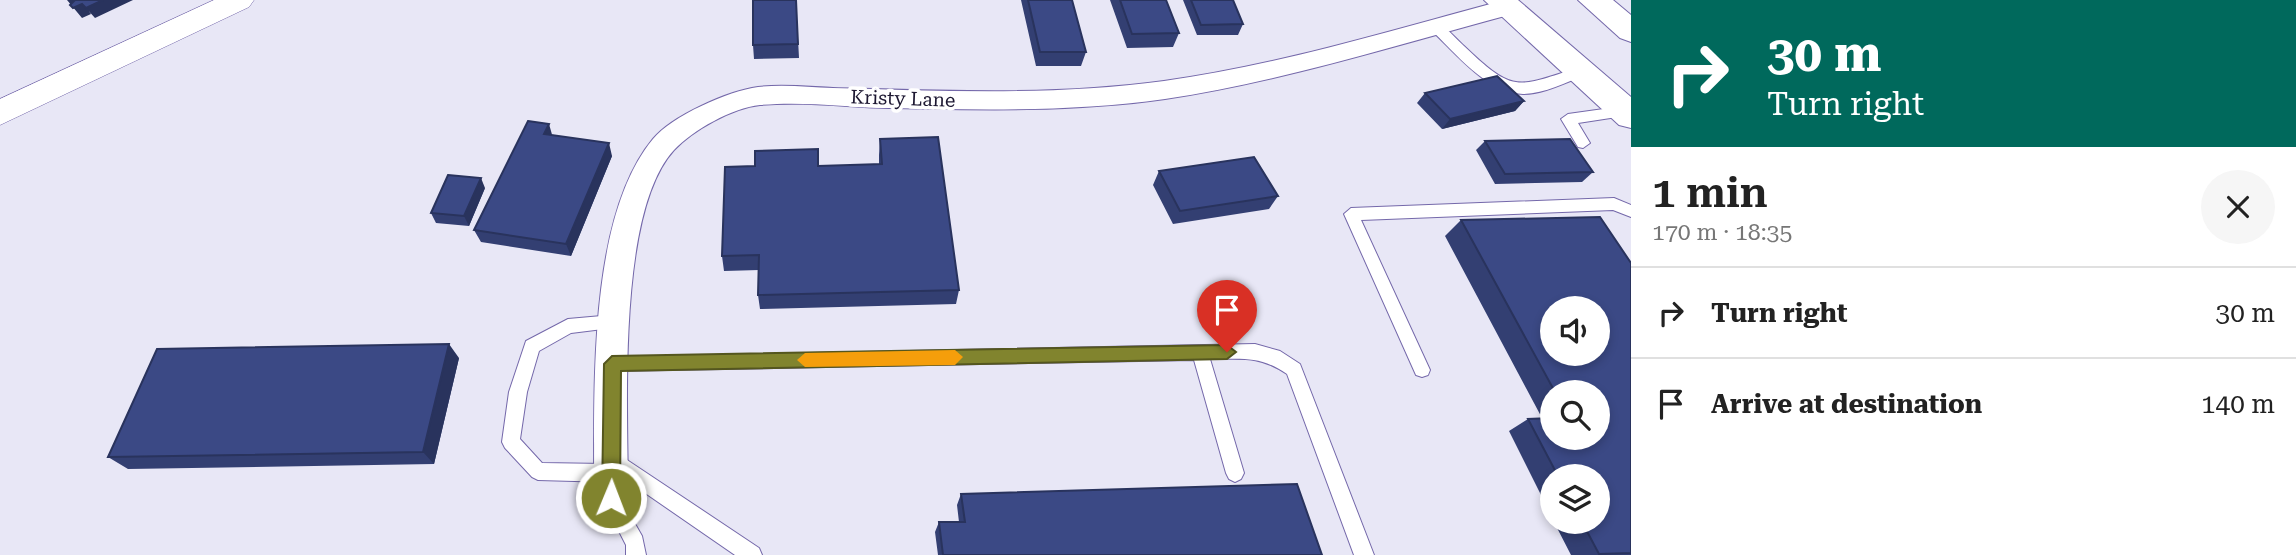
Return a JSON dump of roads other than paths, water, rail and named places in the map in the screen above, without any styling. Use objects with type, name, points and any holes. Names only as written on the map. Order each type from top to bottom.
[{"type":"main road","points":[[1592,0],[1631,31]]},
{"type":"main road","points":[[1504,4],[1628,113]]},
{"type":"street","points":[[0,113],[239,0]]},
{"type":"street","name":"Kristy Lane","points":[[611,477],[613,322],[628,222],[643,174],[662,145],[715,110],[757,96],[1025,101],[1163,90],[1246,77],[1435,26],[1504,4]]},
{"type":"lane","points":[[1435,26],[1499,82],[1515,88],[1525,89],[1581,72]]},
{"type":"lane","points":[[1583,143],[1568,119],[1628,113]]},
{"type":"lane","points":[[1423,370],[1351,214],[1614,204],[1631,211]]},
{"type":"lane","points":[[613,322],[568,327],[532,346],[518,392],[511,442],[538,471],[611,477],[752,555]]},
{"type":"lane","points":[[612,364],[1255,351],[1274,356],[1294,369],[1364,555]]},
{"type":"lane","points":[[1200,353],[1235,473]]},
{"type":"lane","points":[[611,477],[635,543],[636,555]]}]
